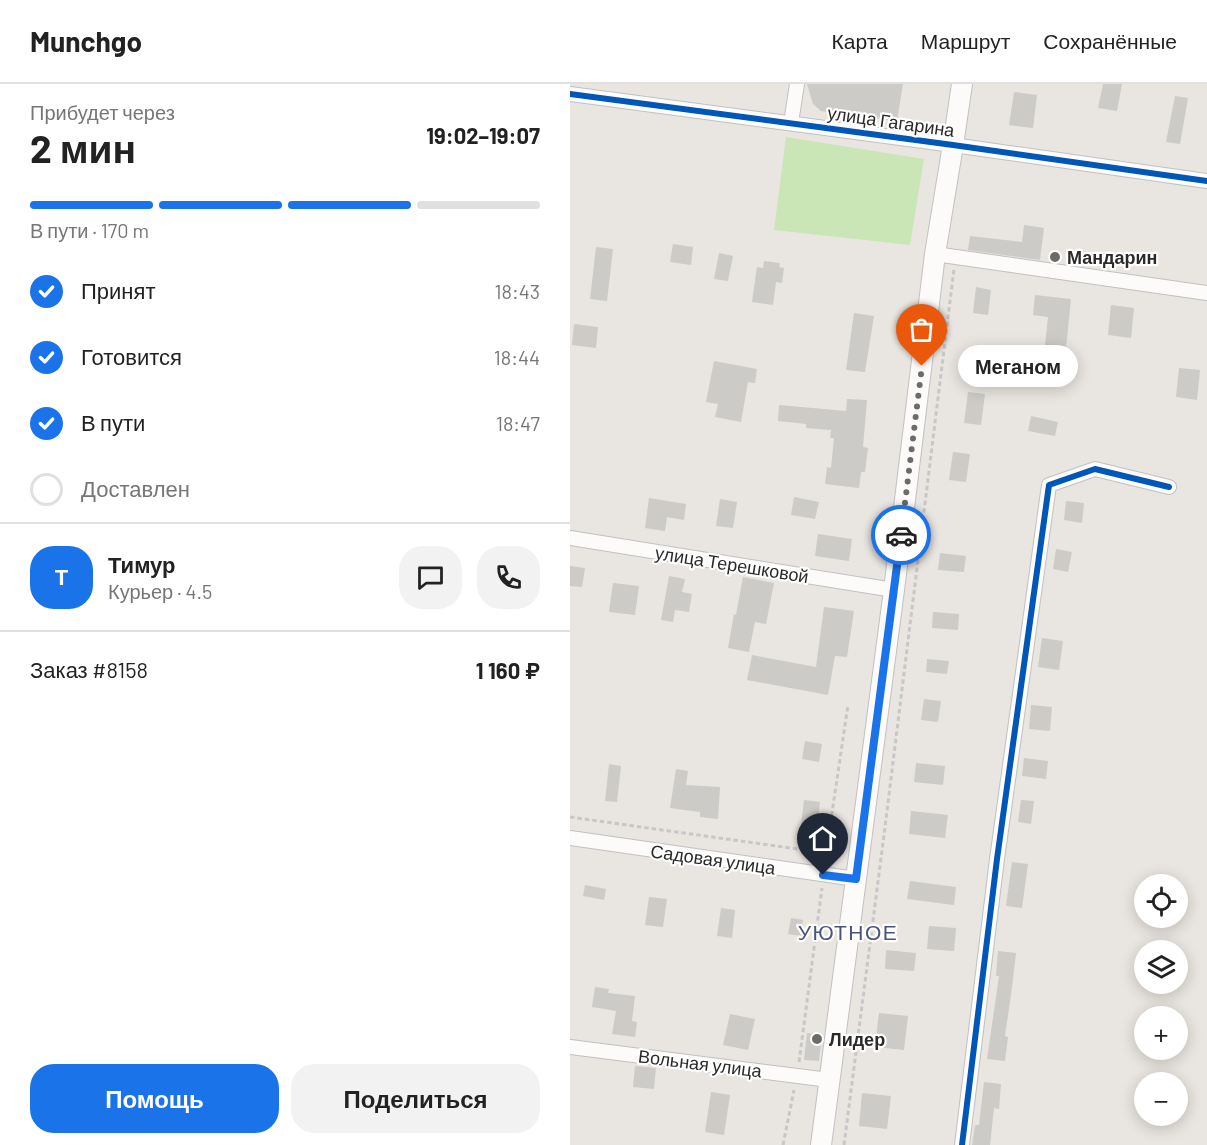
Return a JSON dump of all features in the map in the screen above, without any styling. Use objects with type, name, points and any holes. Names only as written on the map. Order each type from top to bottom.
[{"type":"main road","points":[[821,1145],[894,590],[935,254],[962,84]]},
{"type":"street","points":[[791,123],[797,84]]},
{"type":"street","name":"улица Гагарина","points":[[570,94],[1207,180]]},
{"type":"street","points":[[935,254],[1207,293]]},
{"type":"street","points":[[962,1145],[997,859],[1049,485],[1095,469],[1169,487]]},
{"type":"street","name":"улица Терешковой","points":[[570,538],[894,590]]},
{"type":"street","name":"Садовая улица","points":[[570,838],[856,879]]},
{"type":"street","name":"Вольная улица","points":[[570,1047],[829,1080]]},
{"type":"path","points":[[844,1145],[956,257]]},
{"type":"path","points":[[783,1145],[797,1076],[848,705]]},
{"type":"path","points":[[570,817],[826,853]]},
{"type":"green space","points":[[786,137],[924,159],[910,245],[774,230]]},
{"type":"building","points":[[807,84],[903,84],[897,121],[821,111],[813,104]]},
{"type":"building","points":[[1103,84],[1122,84],[1117,111],[1098,108]]},
{"type":"building","points":[[1014,92],[1037,95],[1033,128],[1009,125]]},
{"type":"building","points":[[1175,96],[1188,98],[1180,144],[1166,142]]},
{"type":"building","points":[[1024,225],[1044,228],[1040,260],[968,250],[970,236],[1022,242]]},
{"type":"building","points":[[673,244],[693,247],[691,265],[670,262]]},
{"type":"building","points":[[596,247],[613,249],[607,301],[590,299]]},
{"type":"building","points":[[719,253],[733,256],[728,281],[714,279]]},
{"type":"building","points":[[764,261],[780,263],[779,267],[784,268],[782,283],[776,282],[773,305],[752,302],[757,267],[763,268]]},
{"type":"building","points":[[976,287],[991,290],[988,315],[973,313]]},
{"type":"building","points":[[1035,295],[1071,299],[1065,358],[1044,355],[1048,317],[1033,315]]},
{"type":"building","points":[[1111,305],[1134,308],[1131,338],[1108,335]]},
{"type":"building","points":[[854,313],[874,316],[865,372],[846,370]]},
{"type":"building","points":[[574,324],[598,327],[596,348],[572,345]]},
{"type":"building","points":[[714,361],[757,369],[755,383],[748,382],[741,422],[715,417],[718,404],[706,402]]},
{"type":"building","points":[[1179,368],[1200,370],[1197,400],[1176,397]]},
{"type":"building","points":[[968,392],[985,394],[981,425],[964,423]]},
{"type":"building","points":[[847,399],[867,400],[863,447],[868,448],[865,472],[861,472],[859,488],[825,484],[827,467],[831,468],[834,438],[830,438],[831,430],[806,428],[806,424],[778,421],[779,405],[846,411]]},
{"type":"building","points":[[1031,416],[1058,422],[1055,436],[1028,431]]},
{"type":"building","points":[[953,452],[970,454],[966,482],[949,480]]},
{"type":"building","points":[[794,497],[819,502],[815,519],[791,515]]},
{"type":"building","points":[[649,498],[686,504],[684,520],[667,517],[665,531],[645,528]]},
{"type":"building","points":[[720,499],[737,502],[733,528],[716,526]]},
{"type":"building","points":[[1066,501],[1084,503],[1082,523],[1064,520]]},
{"type":"building","points":[[818,534],[852,539],[849,561],[815,556]]},
{"type":"building","points":[[1056,549],[1072,552],[1068,572],[1053,569]]},
{"type":"building","points":[[940,553],[966,556],[964,572],[938,570]]},
{"type":"building","points":[[570,566],[585,568],[582,587],[570,586]]},
{"type":"building","points":[[669,576],[685,579],[682,592],[692,594],[689,612],[675,610],[673,622],[661,620]]},
{"type":"building","points":[[743,577],[774,583],[766,624],[755,622],[749,652],[728,648]]},
{"type":"building","points":[[613,583],[639,586],[635,615],[609,612]]},
{"type":"building","points":[[824,607],[854,611],[847,657],[835,656],[828,695],[747,680],[752,655],[816,667]]},
{"type":"building","points":[[933,612],[959,614],[958,630],[932,628]]},
{"type":"building","points":[[1042,638],[1063,641],[1059,670],[1038,667]]},
{"type":"building","points":[[927,659],[949,661],[947,674],[926,672]]},
{"type":"building","points":[[924,699],[941,701],[938,722],[921,720]]},
{"type":"building","points":[[1031,705],[1052,707],[1050,731],[1029,729]]},
{"type":"building","points":[[805,741],[822,744],[819,762],[802,759]]},
{"type":"building","points":[[1024,758],[1048,761],[1046,779],[1022,776]]},
{"type":"building","points":[[916,763],[945,766],[943,785],[914,782]]},
{"type":"building","points":[[609,764],[621,766],[617,802],[605,801]]},
{"type":"building","points":[[676,769],[688,771],[686,785],[720,787],[718,819],[700,817],[700,812],[670,808]]},
{"type":"building","points":[[804,800],[820,802],[817,827],[801,825]]},
{"type":"building","points":[[1021,800],[1034,801],[1031,824],[1018,822]]},
{"type":"building","points":[[911,811],[948,815],[945,838],[909,834]]},
{"type":"building","points":[[1012,862],[1028,864],[1022,908],[1006,906]]},
{"type":"building","points":[[910,881],[956,887],[954,905],[907,899]]},
{"type":"building","points":[[585,885],[606,889],[604,900],[583,896]]},
{"type":"building","points":[[649,897],[667,899],[663,927],[645,925]]},
{"type":"building","points":[[721,908],[735,910],[732,938],[717,936]]},
{"type":"building","points":[[791,918],[803,920],[801,936],[788,934]]},
{"type":"building","points":[[929,926],[956,928],[954,951],[927,949]]},
{"type":"building","points":[[886,950],[916,953],[914,971],[885,969]]},
{"type":"building","points":[[998,951],[1016,953],[1005,1036],[1008,1037],[1005,1061],[987,1059],[999,976],[996,976]]},
{"type":"building","points":[[595,987],[609,989],[608,993],[635,996],[632,1021],[637,1022],[635,1037],[612,1034],[616,1011],[592,1007]]},
{"type":"building","points":[[879,1013],[908,1016],[904,1050],[875,1047]]},
{"type":"building","points":[[730,1014],[755,1019],[748,1050],[723,1045]]},
{"type":"building","points":[[807,1033],[822,1035],[819,1061],[804,1060]]},
{"type":"building","points":[[635,1066],[656,1068],[654,1089],[633,1087]]},
{"type":"building","points":[[984,1082],[1001,1084],[999,1109],[994,1108],[990,1145],[972,1145],[975,1125],[979,1125]]},
{"type":"building","points":[[711,1092],[730,1095],[724,1135],[705,1132]]},
{"type":"building","points":[[862,1093],[891,1096],[887,1129],[859,1126]]},
{"type":"cycle path","points":[[570,94],[1207,181]]},
{"type":"cycle path","points":[[962,1145],[997,859],[1049,485],[1095,469],[1169,487]]},
{"type":"way so far","points":[[901,535],[922,366]]},
{"type":"place","name":"Мандарин","points":[[1055,257]]},
{"type":"place","name":"Меганом","points":[[922,366]]},
{"type":"place","name":"Лидер","points":[[817,1039]]},
{"type":"district","name":"УЮТНОЕ","points":[[848,931]]},
{"type":"route","points":[[823,875],[856,879],[901,535]]}]
